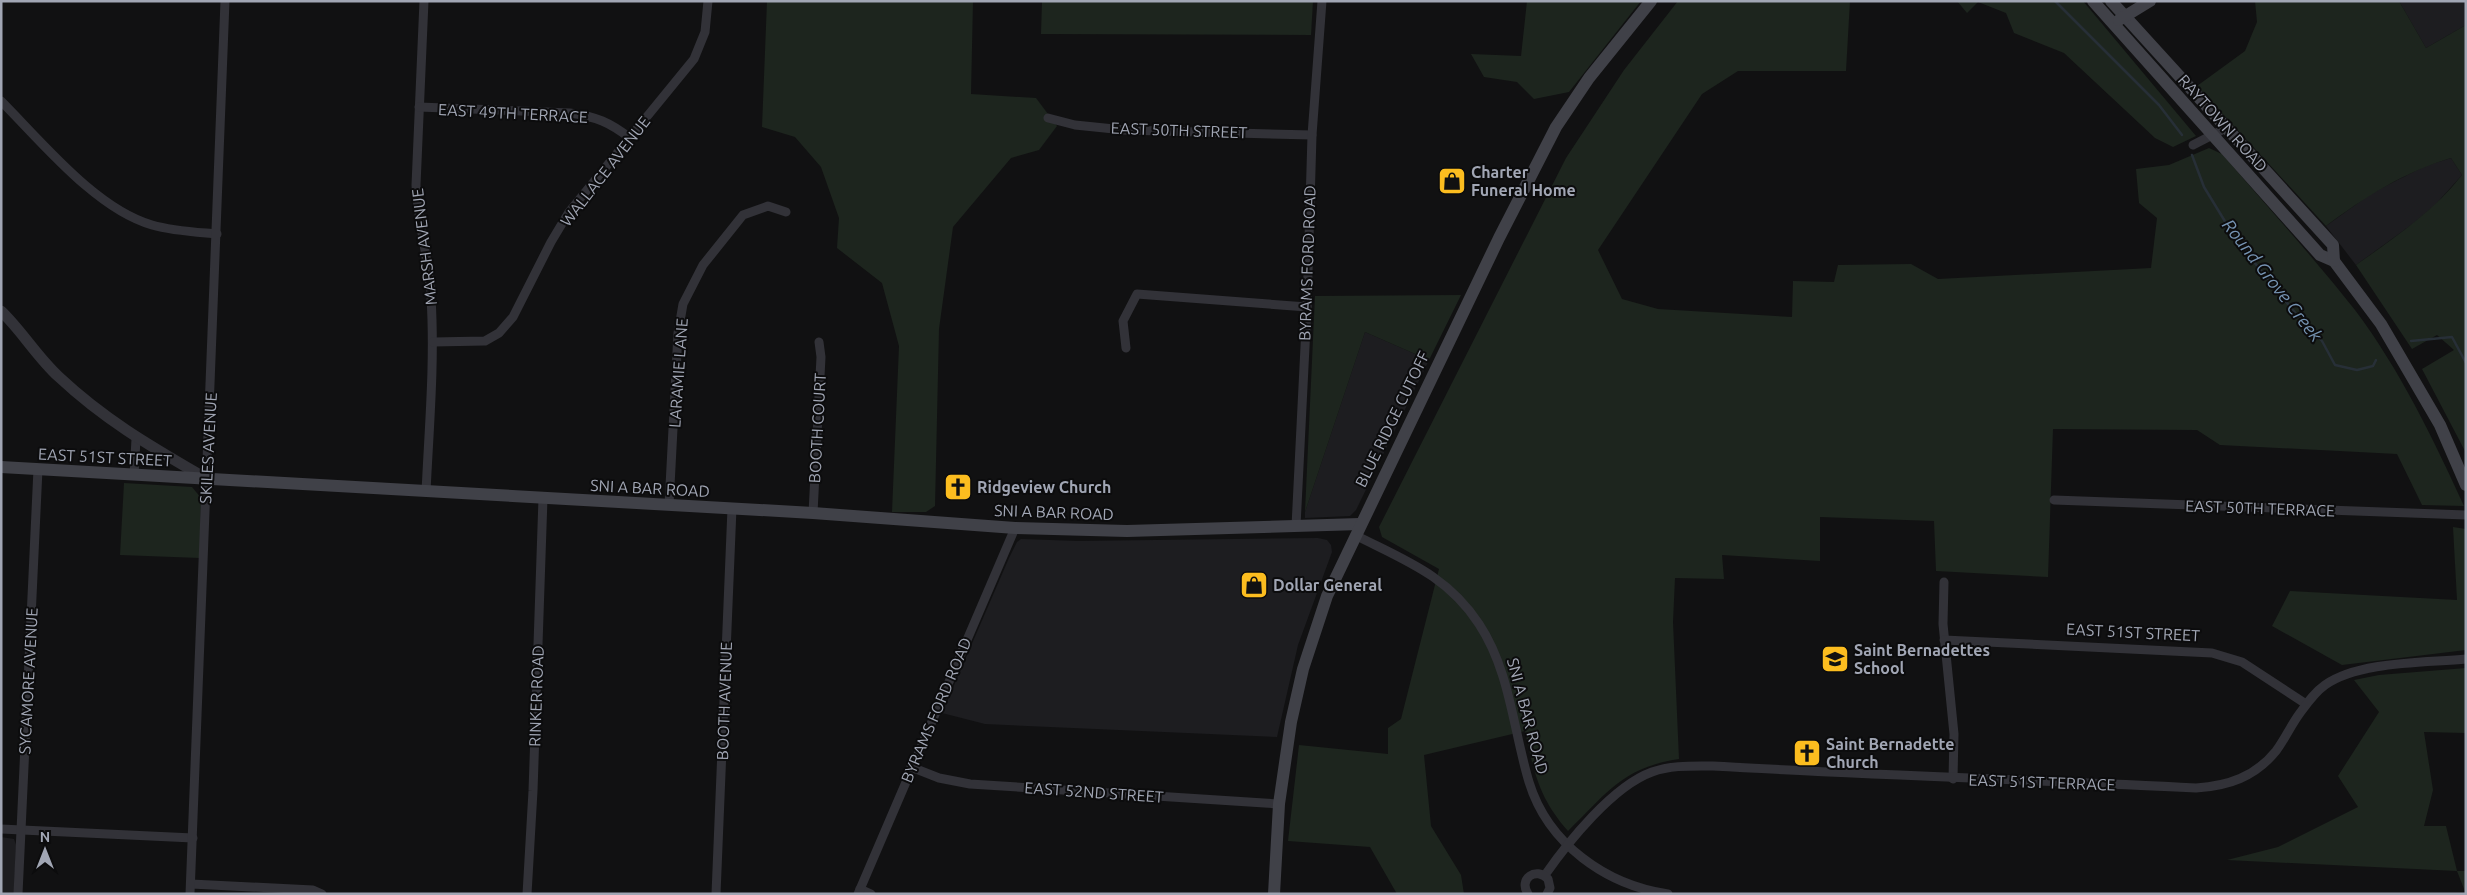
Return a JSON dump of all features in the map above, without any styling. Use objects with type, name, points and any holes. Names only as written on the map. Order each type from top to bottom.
[{"type":"main road","name":"BLUE RIDGE CUTOFF","points":[[1274,894],[1279,804],[1290,722],[1303,669],[1327,596],[1498,238],[1556,127],[1590,78],[1651,1]]},
{"type":"main road","name":"RAYTOWN ROAD","points":[[2093,1],[2320,255],[2334,261],[2381,324],[2408,366],[2440,425],[2466,485]]},
{"type":"main road","name":"RAYTOWN ROAD","points":[[2111,1],[2333,246],[2334,261]]},
{"type":"main road","points":[[2113,24],[2150,1]]},
{"type":"main road","name":"EAST 51ST STREET","points":[[1,467],[207,479]]},
{"type":"main road","name":"SNI A BAR ROAD","points":[[207,479],[732,508],[1015,528],[1127,531],[1296,526],[1357,530]]},
{"type":"street","name":"SKILES AVENUE","points":[[190,894],[225,1]]},
{"type":"street","name":"MARSH AVENUE","points":[[424,1],[416,185],[418,215],[431,296],[433,342],[426,492]]},
{"type":"street","name":"WALLACE AVENUE","points":[[433,342],[485,341],[500,333],[513,317],[551,242],[569,212],[694,59],[705,32],[708,1]]},
{"type":"street","name":"BYRAMS FORD ROAD","points":[[1296,526],[1307,307],[1312,134],[1322,1]]},
{"type":"street","points":[[1,101],[90,190],[118,210],[150,224],[183,231],[217,234]]},
{"type":"street","name":"EAST 49TH TERRACE","points":[[419,108],[570,113],[592,116],[609,122],[630,138]]},
{"type":"street","name":"EAST 50TH STREET","points":[[1048,118],[1075,125],[1124,130],[1312,134]]},
{"type":"street","points":[[2193,145],[2226,128]]},
{"type":"street","name":"LARAMIE LANE","points":[[669,505],[678,333],[683,304],[704,266],[744,215],[768,206],[786,212]]},
{"type":"street","points":[[1126,348],[1124,321],[1136,294],[1307,307]]},
{"type":"street","name":"SNI A BAR ROAD","points":[[1,310],[58,376],[90,404],[136,439],[207,479]]},
{"type":"street","name":"BOOTH COURT","points":[[813,513],[821,357],[819,342]]},
{"type":"street","points":[[134,475],[136,439]]},
{"type":"street","name":"SYCAMORE AVENUE","points":[[18,894],[38,469]]},
{"type":"street","name":"RINKER ROAD","points":[[527,894],[533,791],[543,498]]},
{"type":"street","name":"EAST 50TH TERRACE","points":[[2054,500],[2466,515]]},
{"type":"street","name":"BOOTH AVENUE","points":[[716,894],[732,508]]},
{"type":"street","name":"BYRAMS FORD ROAD","points":[[859,891],[1015,528]]},
{"type":"street","name":"SNI A BAR ROAD","points":[[1357,530],[1433,575],[1458,597],[1479,623],[1492,646],[1503,678],[1529,784],[1544,815],[1567,844]]},
{"type":"street","points":[[1944,582],[1944,640],[1953,711],[1953,779]]},
{"type":"street","name":"EAST 51ST STREET","points":[[1944,640],[2212,652],[2242,662],[2306,704]]},
{"type":"street","name":"EAST 51ST TERRACE","points":[[1567,844],[1629,784],[1652,772],[1680,766],[1713,766],[1953,779],[2013,779],[2196,788],[2220,786],[2243,778],[2263,765],[2276,750],[2306,704],[2325,685],[2342,675],[2365,668],[2466,659]]},
{"type":"street","name":"EAST 52ND STREET","points":[[911,767],[939,778],[970,784],[1279,804]]},
{"type":"street","points":[[1,829],[193,838]]},
{"type":"street","points":[[1545,875],[1567,844],[1590,865],[1619,882],[1668,894]]},
{"type":"street","points":[[1528,894],[1525,888],[1527,878],[1535,873],[1545,875],[1550,884],[1546,894]]},
{"type":"street","points":[[191,884],[313,890],[322,894]]},
{"type":"street","points":[[859,891],[871,894]]},
{"type":"shaded area","points":[[767,1],[973,1],[971,94],[1036,98],[1057,126],[1039,150],[1011,158],[953,227],[939,329],[935,506],[926,512],[892,512],[899,346],[882,283],[837,248],[839,218],[821,167],[795,137],[762,127]]},
{"type":"shaded area","points":[[1042,1],[1313,1],[1311,35],[1041,34]]},
{"type":"shaded area","points":[[1527,1],[1641,1],[1569,92],[1534,99],[1517,82],[1484,77],[1471,54],[1521,56]]},
{"type":"shaded area","points":[[1678,1],[1850,1],[1846,71],[1738,71],[1702,94],[1598,250],[1622,299],[1658,309],[1792,317],[1793,281],[1834,282],[1838,265],[1911,264],[1938,279],[2151,268],[2157,218],[2139,203],[2136,169],[2169,165],[2209,148],[2222,154],[2355,310],[2387,356],[2415,405],[2464,506],[2422,505],[2397,454],[2220,445],[2197,430],[2053,429],[2048,577],[1936,571],[1934,521],[1820,517],[1820,561],[1722,555],[1724,579],[1675,578],[1673,622],[1679,759],[1643,768],[1629,776],[1605,794],[1568,831],[1544,796],[1531,760],[1525,731],[1424,755],[1431,826],[1461,875],[1464,894],[1397,894],[1370,847],[1288,841],[1299,745],[1388,754],[1388,728],[1401,719],[1439,569],[1382,537],[1379,527],[1566,158],[1624,70]]},
{"type":"shaded area","points":[[1957,1],[2083,1],[2196,136],[2173,147],[2155,138],[2064,53],[2014,33],[2006,13],[1978,2],[1967,13]]},
{"type":"shaded area","points":[[2255,1],[2399,1],[2426,48],[2466,25],[2466,453],[2422,369],[2454,350],[2437,335],[2412,349],[2356,265],[2426,213],[2462,175],[2451,158],[2417,170],[2355,205],[2326,226],[2197,86],[2245,51],[2257,22]]},
{"type":"shaded area","points":[[2399,1],[2466,1],[2466,25],[2426,48]]},
{"type":"shaded area","points":[[2451,158],[2462,175],[2435,205],[2414,223],[2356,265],[2326,226],[2372,193],[2425,166]]},
{"type":"shaded area","points":[[1461,295],[1429,360],[1365,332],[1305,512],[1315,296]]},
{"type":"shaded area","points":[[1365,332],[1429,360],[1356,510],[1350,516],[1305,518],[1305,512]]},
{"type":"shaded area","points":[[124,483],[192,487],[201,498],[200,558],[120,555]]},
{"type":"shaded area","points":[[2453,527],[2466,529],[2466,650],[2342,665],[2272,626],[2290,591],[2457,600]]},
{"type":"shaded area","points":[[1318,538],[1327,540],[1331,545],[1332,552],[1298,645],[1277,737],[985,724],[942,713],[1009,558],[1017,542],[1021,539],[1078,541]]},
{"type":"shaded area","points":[[2466,668],[2466,733],[2424,732],[2433,790],[2424,826],[2446,826],[2457,871],[2227,860],[2278,847],[2358,807],[2338,776],[2379,712],[2354,680],[2379,675]]},
{"type":"shaded area","points":[[1,837],[14,839],[16,845],[14,894],[1,894]]},
{"type":"shaded area","points":[[2457,871],[2466,871],[2466,894]]},
{"type":"waterway","name":"Round Grove Creek","points":[[2055,1],[2159,105],[2182,135]]},
{"type":"waterway","name":"Round Grove Creek","points":[[2192,155],[2204,187],[2237,241],[2297,315],[2322,341],[2335,365],[2357,370],[2373,366],[2376,360]]},
{"type":"waterway","name":"Round Grove Creek","points":[[2411,341],[2452,337],[2466,363]]},
{"type":"place","name":"Charter Funeral Home","points":[[1452,181]]},
{"type":"place","name":"Ridgeview Church","points":[[958,487]]},
{"type":"place","name":"Dollar General","points":[[1254,585]]},
{"type":"place","name":"Saint Bernadettes School","points":[[1835,659]]},
{"type":"place","name":"Saint Bernadette Church","points":[[1807,753]]}]
